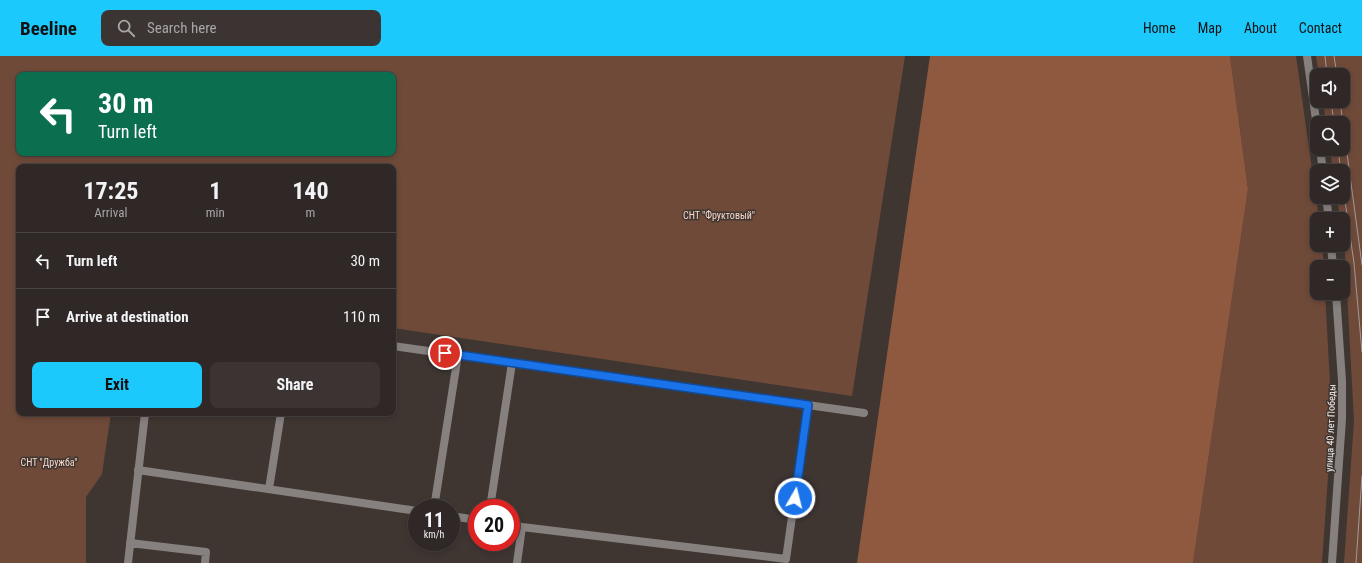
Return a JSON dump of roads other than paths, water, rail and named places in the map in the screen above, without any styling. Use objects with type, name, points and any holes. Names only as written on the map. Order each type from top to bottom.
[{"type":"street","points":[[1307,56],[1315,116]]},
{"type":"street","name":"улица 40 лет Победы","points":[[1332,563],[1342,418],[1342,381],[1336,300]]},
{"type":"street","points":[[396,346],[864,413]]},
{"type":"street","points":[[435,499],[458,355]]},
{"type":"street","points":[[491,499],[512,363]]},
{"type":"street","points":[[517,563],[522,527],[786,559],[808,405]]},
{"type":"street","points":[[128,563],[145,416]]},
{"type":"street","points":[[269,489],[281,416]]},
{"type":"street","points":[[138,470],[408,510]]},
{"type":"street","points":[[130,543],[206,552],[205,563]]},
{"type":"tram line","points":[[1325,56],[1326,68]]},
{"type":"tram line","points":[[1334,56],[1336,68]]},
{"type":"tram line","points":[[1332,108],[1333,116]]},
{"type":"tram line","points":[[1341,108],[1362,265]]},
{"type":"tram line","points":[[1339,156],[1340,164]]},
{"type":"tram line","points":[[1345,204],[1354,263],[1362,352]]},
{"type":"tram line","points":[[1356,563],[1362,476]]},
{"type":"park label","name":"СНТ \"Фруктовый\"","points":[[719,215]]},
{"type":"park label","name":"СНТ \"Дружба\"","points":[[49,462]]}]
